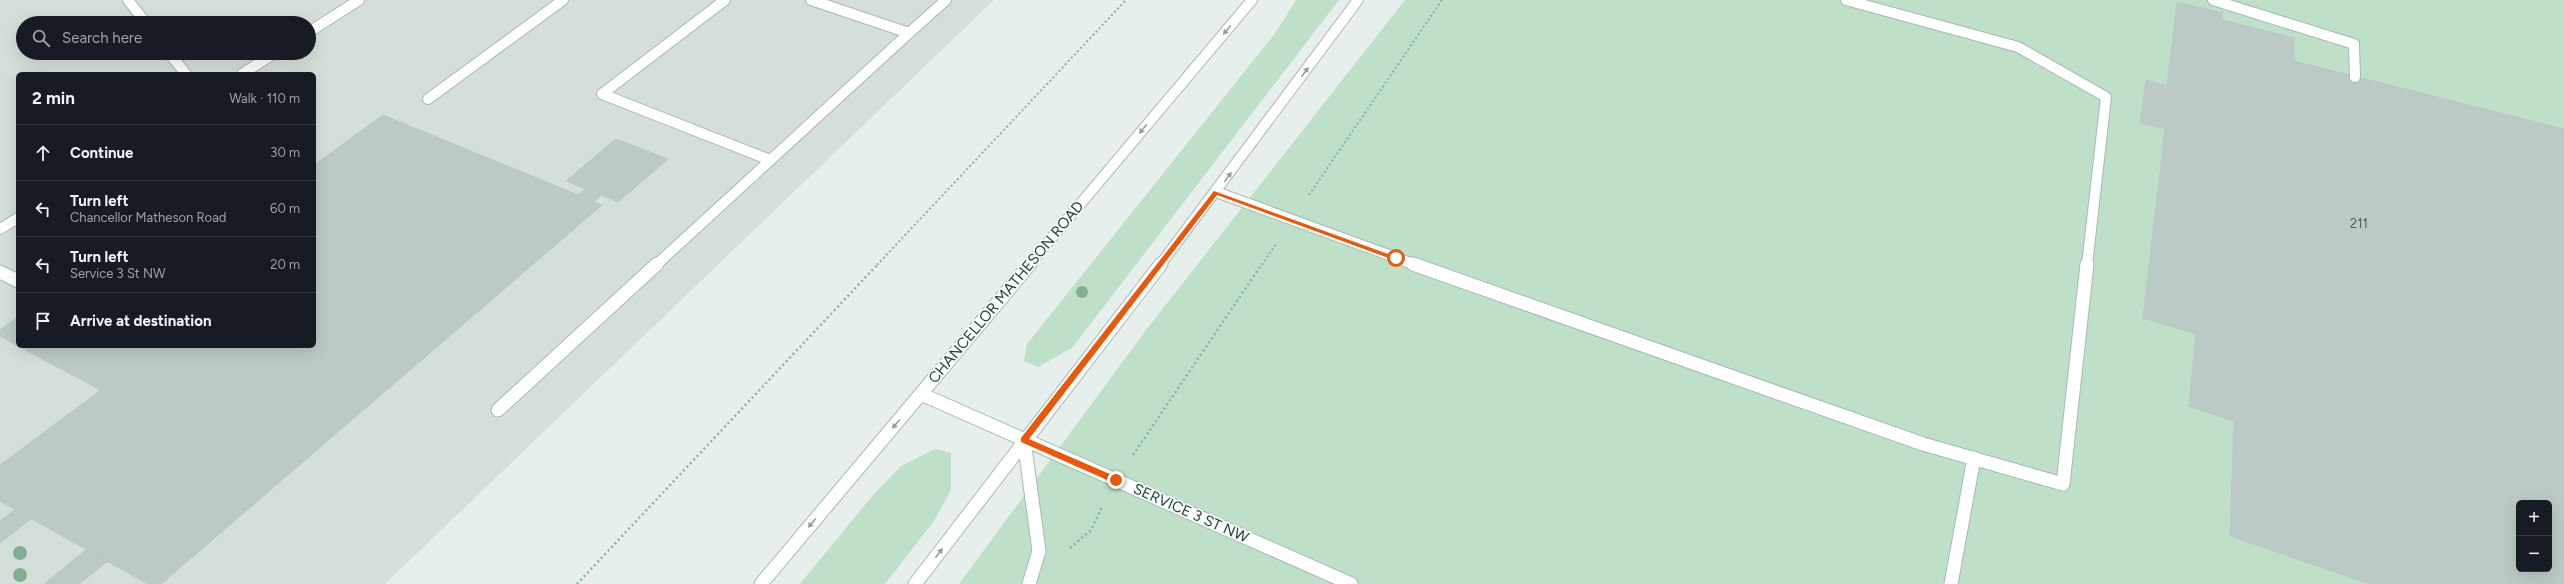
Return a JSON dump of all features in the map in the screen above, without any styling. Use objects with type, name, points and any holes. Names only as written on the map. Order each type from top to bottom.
[{"type":"main road","points":[[128,0],[141,16]]},
{"type":"main road","points":[[316,28],[359,0]]},
{"type":"main road","points":[[428,99],[563,0]]},
{"type":"main road","points":[[725,0],[602,94],[770,160]]},
{"type":"main road","points":[[811,0],[909,33]]},
{"type":"main road","points":[[498,410],[946,0]]},
{"type":"main road","name":"CHANCELLOR MATHESON ROAD","points":[[761,584],[1252,0]]},
{"type":"main road","points":[[915,584],[1024,440],[1216,192],[1358,0]]},
{"type":"main road","points":[[1216,192],[1551,313],[1923,444],[2063,484],[2106,98],[2018,47],[1846,0]]},
{"type":"main road","points":[[2213,0],[2354,44],[2355,77]]},
{"type":"main road","points":[[175,60],[184,72]]},
{"type":"main road","points":[[245,72],[264,60]]},
{"type":"main road","points":[[0,230],[16,219]]},
{"type":"main road","points":[[0,272],[16,280]]},
{"type":"main road","name":"SERVICE 3 ST NW","points":[[921,394],[1351,584]]},
{"type":"main road","points":[[1024,440],[1039,551],[1030,582]]},
{"type":"main road","points":[[1951,584],[1974,458]]},
{"type":"path","points":[[577,584],[1126,0]]},
{"type":"path","points":[[1030,582],[1091,530],[1116,480]]},
{"type":"shaded area","points":[[0,0],[994,0],[385,584],[0,584]]},
{"type":"green space","points":[[1296,0],[1339,0],[1072,348],[1038,367],[1024,361],[1027,344],[1276,32]]},
{"type":"green space","points":[[1405,0],[2564,0],[2564,584],[959,584],[1146,330]]},
{"type":"green space","points":[[935,449],[951,453],[951,490],[934,521],[885,584],[800,584],[873,495],[901,466]]},
{"type":"building","points":[[2177,2],[2222,13],[2222,20],[2294,38],[2294,61],[2564,129],[2564,584],[2370,584],[2230,536],[2234,421],[2189,406],[2196,334],[2143,318],[2165,129],[2140,123],[2146,80],[2167,86]]},
{"type":"building","points":[[383,115],[578,195],[585,189],[566,181],[616,139],[668,159],[618,202],[601,195],[594,202],[602,205],[161,584],[148,584],[0,501],[0,465],[101,390],[22,348],[316,348],[316,164]]},
{"type":"building","points":[[16,318],[16,345],[0,336],[0,330]]},
{"type":"building","points":[[15,510],[31,519],[0,543],[0,521]]},
{"type":"building","points":[[87,549],[108,561],[79,584],[44,584]]},
{"type":"route","points":[[1116,480],[1024,440],[1216,192],[1396,258]]}]
